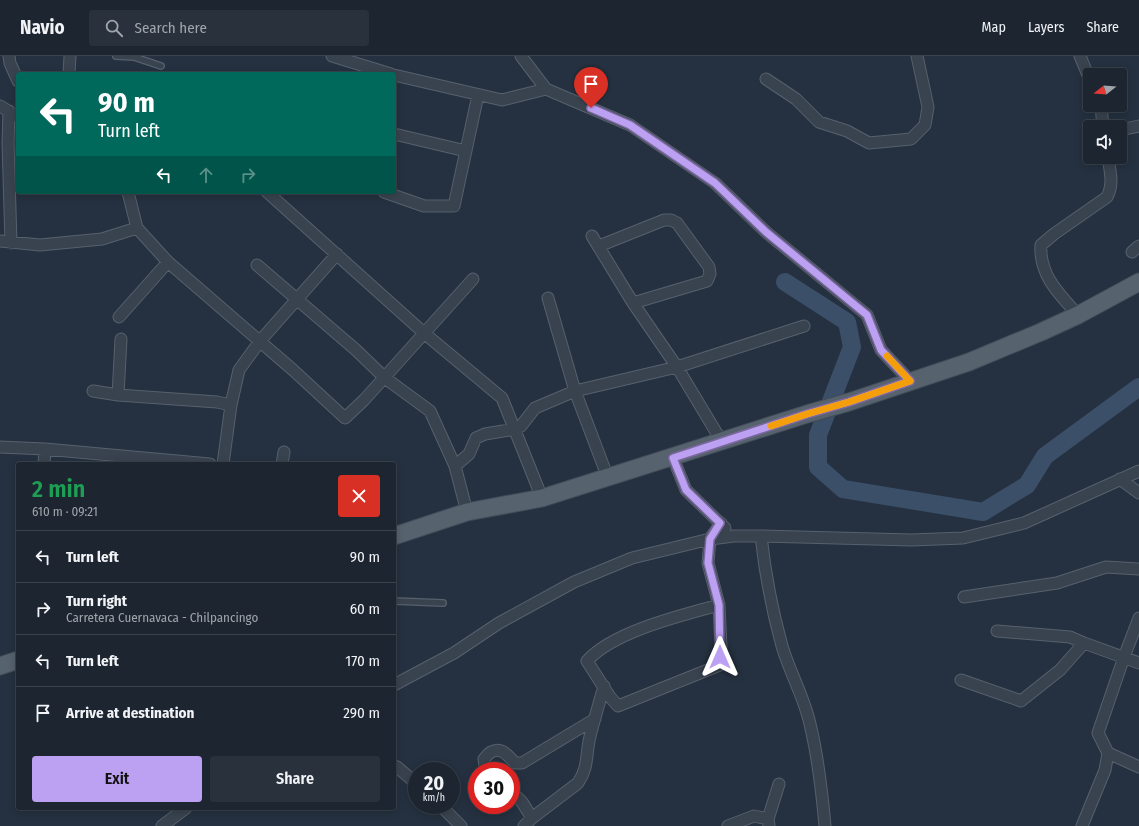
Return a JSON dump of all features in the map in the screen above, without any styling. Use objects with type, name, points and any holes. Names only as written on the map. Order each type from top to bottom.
[{"type":"main road","points":[[396,535],[467,512],[542,498],[849,402],[969,362],[1078,315],[1139,282]]},
{"type":"main road","points":[[0,666],[16,661]]},
{"type":"street","points":[[9,56],[10,64],[16,78]]},
{"type":"street","points":[[69,72],[70,56]]},
{"type":"street","points":[[332,56],[384,72]]},
{"type":"street","points":[[521,56],[546,89],[630,125],[715,183],[766,232],[867,315],[881,350],[910,381]]},
{"type":"street","points":[[766,79],[796,99],[819,122],[847,131],[869,143],[911,138],[925,125],[928,107],[917,56]]},
{"type":"street","points":[[1080,56],[1085,68]]},
{"type":"street","points":[[396,75],[502,100],[546,89]]},
{"type":"street","points":[[390,194],[424,206],[454,206],[478,95]]},
{"type":"street","points":[[9,112],[6,242],[40,245],[102,239],[137,228]]},
{"type":"street","points":[[1127,129],[1139,126]]},
{"type":"street","points":[[396,134],[466,151]]},
{"type":"street","points":[[1078,315],[1050,282],[1040,256],[1041,244],[1107,197],[1111,190],[1112,179],[1109,164]]},
{"type":"street","points":[[128,194],[137,228],[168,262],[260,341],[345,418],[385,378],[473,279]]},
{"type":"street","points":[[269,194],[424,333],[502,398],[542,498]]},
{"type":"street","points":[[599,246],[664,220],[671,220],[677,223],[710,267],[710,274],[707,281],[633,303]]},
{"type":"street","points":[[592,236],[633,303],[677,367],[722,442]]},
{"type":"street","points":[[223,462],[231,406],[239,370],[260,341],[337,254]]},
{"type":"street","points":[[119,317],[168,262]]},
{"type":"street","points":[[257,265],[356,350],[385,378],[430,411],[455,466],[467,512]]},
{"type":"street","points":[[548,298],[575,391],[608,478]]},
{"type":"street","points":[[455,466],[469,454],[476,438],[485,434],[515,429],[521,426],[535,408],[575,391],[677,367],[804,326]]},
{"type":"street","points":[[118,395],[121,339]]},
{"type":"street","points":[[93,391],[118,395],[217,402],[231,406]]},
{"type":"street","points":[[0,447],[45,449],[188,462]]},
{"type":"street","points":[[44,462],[45,449]]},
{"type":"street","points":[[282,462],[284,452]]},
{"type":"street","points":[[673,458],[686,490],[734,536]]},
{"type":"street","points":[[396,684],[454,653],[499,623],[574,582],[632,558],[710,539],[734,536],[912,540],[963,538],[1024,523],[1139,471]]},
{"type":"street","points":[[1120,480],[1139,493]]},
{"type":"street","points":[[719,605],[649,626],[612,642],[594,653],[587,661],[610,697],[618,706],[720,665],[721,648],[719,605],[708,563],[710,539],[720,523]]},
{"type":"street","points":[[761,536],[764,565],[783,647],[810,723],[821,786],[825,826]]},
{"type":"street","points":[[964,597],[1057,583],[1106,567],[1139,569]]},
{"type":"street","points":[[1082,826],[1105,770],[1108,753],[1098,732],[1139,618]]},
{"type":"street","points":[[997,631],[1070,637],[1139,663]]},
{"type":"street","points":[[961,680],[1021,701],[1060,670],[1084,643]]},
{"type":"street","points":[[520,800],[528,822],[578,783],[583,776],[587,765],[589,742],[604,686]]},
{"type":"street","points":[[520,762],[595,719]]},
{"type":"street","points":[[484,762],[486,756],[498,749],[503,750],[514,762]]},
{"type":"street","points":[[1108,753],[1139,767]]},
{"type":"street","points":[[396,767],[408,777]]},
{"type":"street","points":[[728,826],[754,816],[769,822],[779,784]]},
{"type":"street","points":[[162,826],[183,810]]},
{"type":"street","points":[[449,814],[461,826]]},
{"type":"lane","points":[[116,56],[134,56],[161,66]]},
{"type":"lane","points":[[396,602],[443,603]]},
{"type":"waterway","points":[[785,282],[847,322],[852,347],[818,435],[818,467],[843,489],[983,512],[1027,485],[1045,456],[1139,387]]},
{"type":"slow traffic","points":[[771,426],[910,381],[887,356]]},
{"type":"route","points":[[591,108],[630,125],[715,183],[766,232],[867,315],[881,350],[910,381],[673,458],[686,490],[720,523],[710,539],[708,563],[719,605],[720,657]]}]
